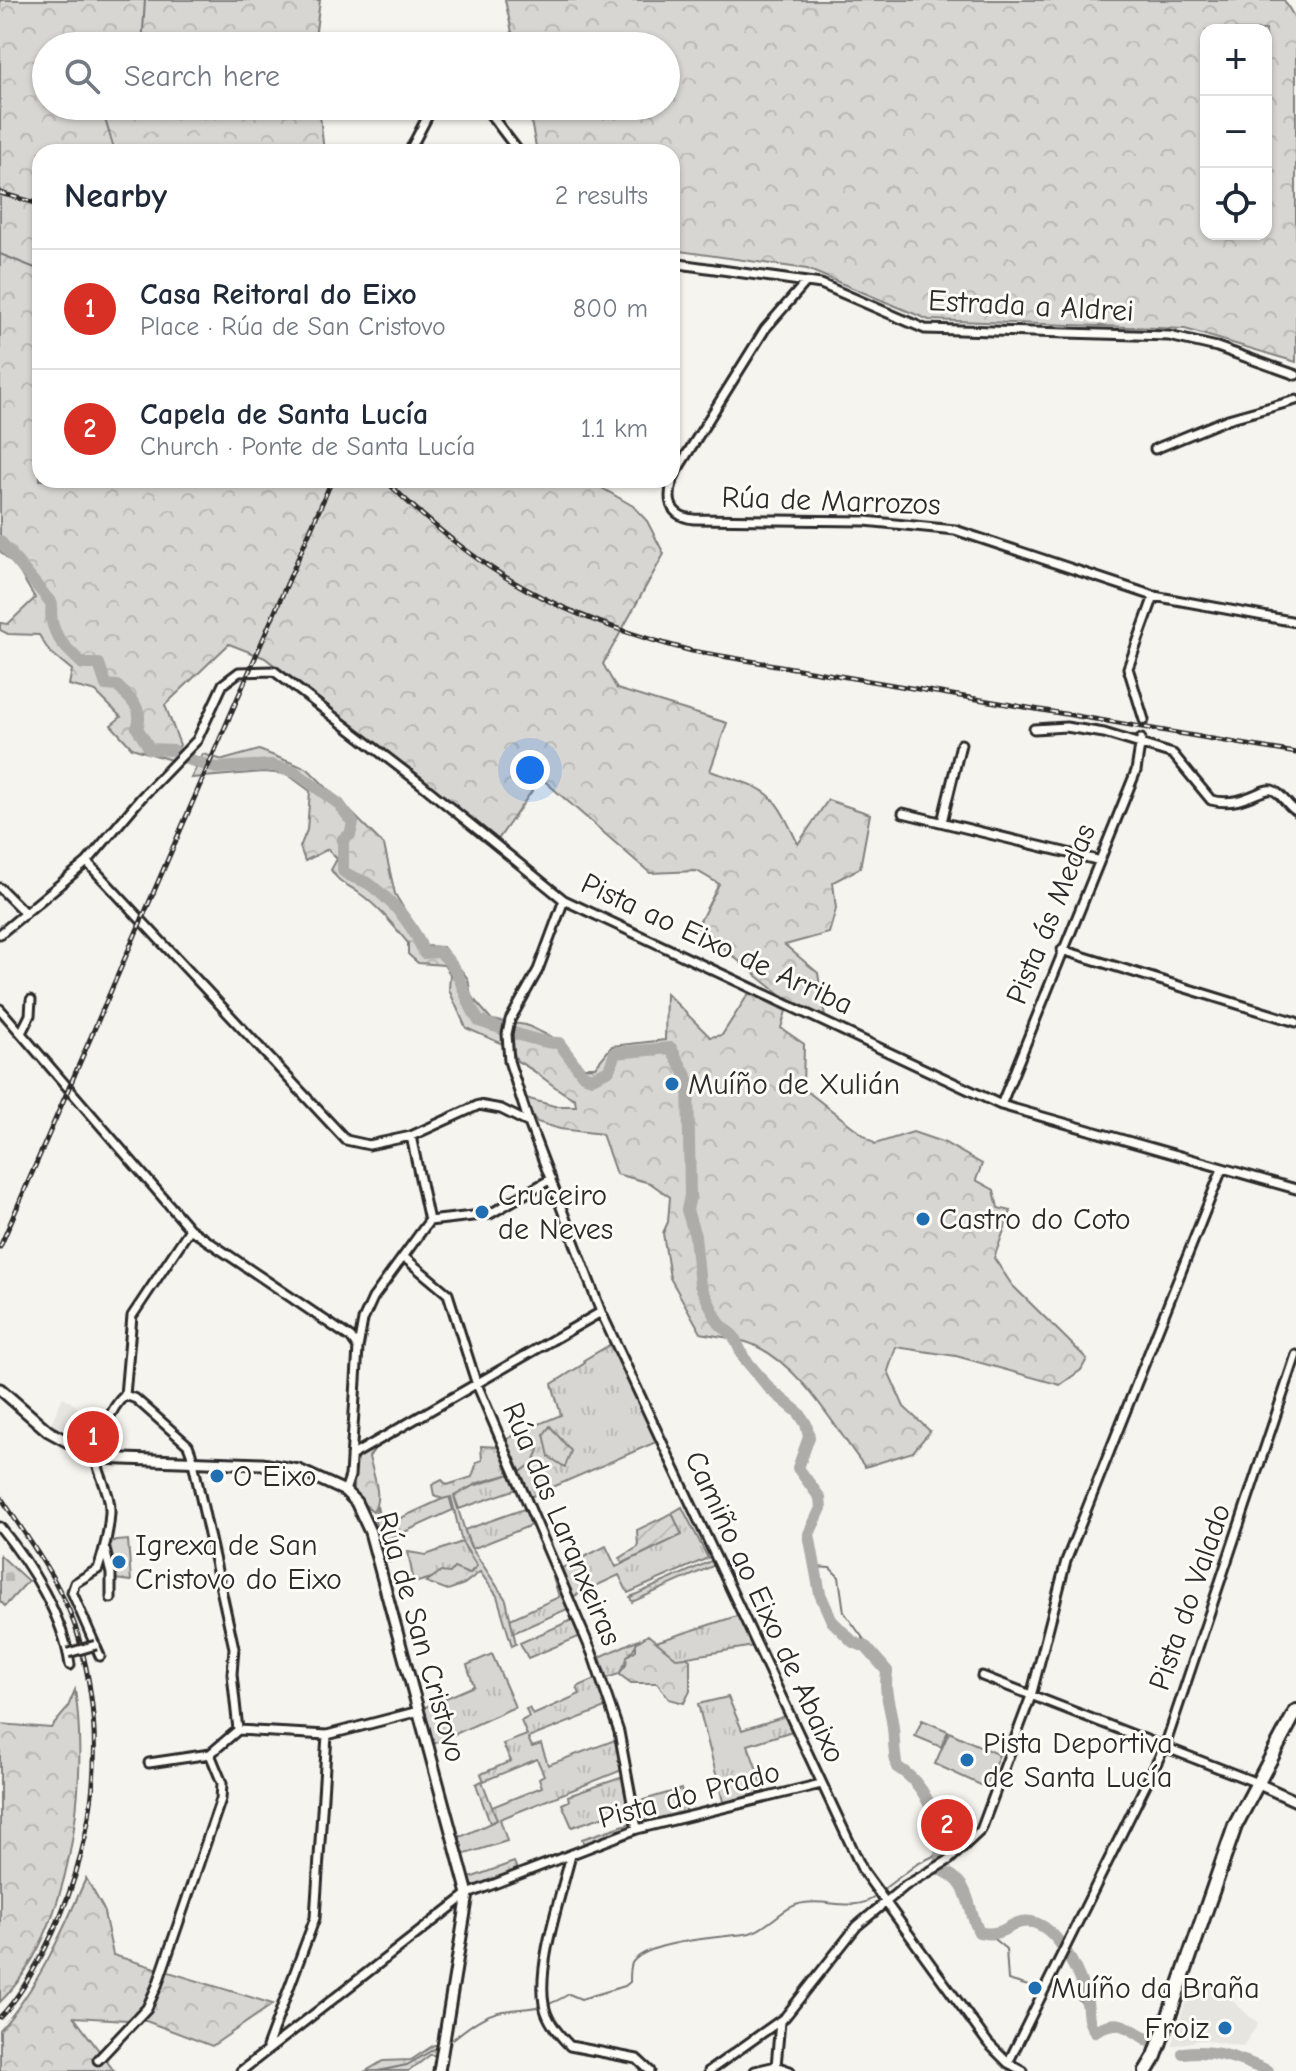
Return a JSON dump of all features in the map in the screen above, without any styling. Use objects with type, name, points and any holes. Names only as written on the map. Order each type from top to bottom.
[{"type":"highway","points":[[1146,2071],[1155,2056],[1235,1826],[1296,1711]]},
{"type":"highway","points":[[1155,2071],[1259,1784],[1296,1727]]},
{"type":"street","points":[[413,144],[426,120]]},
{"type":"street","points":[[495,120],[513,144]]},
{"type":"street","name":"Estrada a Aldrei","points":[[680,264],[826,286],[925,329],[1169,336],[1217,347],[1296,375]]},
{"type":"street","name":"Rúa de Marrozos","points":[[680,465],[765,329],[806,282]]},
{"type":"street","points":[[1155,449],[1228,419],[1296,400]]},
{"type":"street","name":"Rúa de Marrozos","points":[[671,488],[670,505],[676,514],[694,519],[865,521],[955,530],[1154,596],[1296,622]]},
{"type":"street","points":[[1144,720],[1128,668],[1154,596]]},
{"type":"street","name":"Pista ao Eixo de Arriba","points":[[0,934],[87,862],[197,740],[223,684],[239,672],[274,671],[420,783],[564,900],[1001,1105],[1296,1189]]},
{"type":"street","points":[[1034,729],[1066,727],[1141,742],[1173,754],[1211,800],[1239,803],[1268,789],[1274,790],[1296,811]]},
{"type":"street","name":"Pista ás Medas","points":[[1001,1105],[1097,860],[1136,771],[1141,742]]},
{"type":"street","points":[[942,822],[961,744]]},
{"type":"street","points":[[903,813],[1097,860]]},
{"type":"street","points":[[87,862],[346,1140],[369,1145],[411,1136],[479,1105],[501,1109],[529,1123]]},
{"type":"street","points":[[0,888],[25,913]]},
{"type":"street","name":"Camiño ao Eixo de Abaixo","points":[[564,900],[538,970],[508,1027],[507,1051],[529,1123],[601,1312],[821,1784],[880,1898],[988,2043],[1008,2063],[1023,2071]]},
{"type":"street","points":[[1062,950],[1296,1022]]},
{"type":"street","points":[[21,1033],[30,1015],[31,1000]]},
{"type":"street","points":[[0,1009],[190,1229],[351,1338],[358,1348]]},
{"type":"street","points":[[345,1491],[363,1320],[373,1298],[429,1221],[411,1136]]},
{"type":"street","points":[[709,2071],[780,2022],[880,1898],[949,1860],[981,1830],[1031,1696],[1066,1561],[1222,1169]]},
{"type":"street","points":[[429,1221],[490,1214],[551,1179]]},
{"type":"street","points":[[100,1656],[72,1592],[75,1583],[98,1569],[105,1549],[111,1510],[97,1458],[113,1405],[125,1395],[132,1316],[190,1229]]},
{"type":"street","name":"Rúa das Laranxeiras","points":[[405,1258],[448,1294],[476,1382],[592,1653],[619,1732],[637,1829]]},
{"type":"street","points":[[351,1456],[601,1312]]},
{"type":"street","name":"Pista do Valado","points":[[1008,2063],[1165,1746],[1296,1355]]},
{"type":"street","name":"Rúa de San Cristovo","points":[[0,1389],[48,1431],[97,1458],[262,1464],[299,1470],[345,1491],[356,1502],[370,1532],[468,1894],[439,2071]]},
{"type":"street","points":[[125,1395],[136,1399],[188,1445],[234,1648],[232,1674],[238,1730]]},
{"type":"street","points":[[0,1527],[34,1575],[68,1653],[70,1665]]},
{"type":"street","points":[[105,1549],[111,1574],[111,1598]]},
{"type":"street","points":[[68,1653],[96,1645]]},
{"type":"street","points":[[982,1676],[1165,1746],[1296,1801]]},
{"type":"street","points":[[149,1763],[210,1754],[238,1730],[327,1735],[419,1711]]},
{"type":"street","points":[[267,2049],[315,1918],[327,1735]]},
{"type":"street","points":[[98,2060],[147,2008],[157,1986],[221,1799],[222,1783],[210,1754]]},
{"type":"street","name":"Pista do Prado","points":[[241,2071],[468,1894],[637,1829],[821,1784]]},
{"type":"street","name":"Pista do Prado","points":[[571,1855],[546,1963],[543,2003],[570,2046],[585,2052],[614,2052],[637,2059],[650,2071]]},
{"type":"street","points":[[776,2066],[780,2022]]},
{"type":"street","points":[[755,2071],[776,2066],[790,2071]]},
{"type":"shaded area","points":[[63,1397],[104,1425],[92,1453],[49,1428]]},
{"type":"shaded area","points":[[1193,1980],[1223,1992],[1258,2024],[1243,2046],[1201,2040],[1171,2046]]},
{"type":"green space","points":[[0,0],[320,0],[316,32],[32,32],[32,120],[321,120],[323,144],[32,144],[32,488],[602,488],[633,506],[647,521],[664,554],[603,664],[617,689],[727,723],[710,771],[766,793],[781,811],[798,844],[828,800],[870,814],[860,868],[833,882],[836,909],[829,933],[785,945],[818,973],[825,1017],[782,996],[697,927],[719,884],[697,871],[650,873],[541,778],[497,841],[265,658],[229,644],[165,705],[180,745],[171,760],[132,748],[111,725],[121,717],[96,692],[69,685],[72,670],[49,651],[39,635],[8,634],[0,630],[0,623],[8,624],[35,598],[17,568],[0,551]]},
{"type":"green space","points":[[505,0],[1284,0],[1296,20],[1296,362],[1185,329],[929,320],[807,269],[680,251],[680,144],[535,144],[531,120],[680,120],[680,32],[512,32]]},
{"type":"green space","points":[[259,750],[308,769],[384,845],[395,894],[426,946],[443,947],[468,979],[471,996],[492,1020],[526,1025],[560,1041],[582,1067],[595,1067],[612,1046],[665,1040],[666,993],[710,1037],[722,1035],[749,993],[786,1011],[781,1028],[804,1044],[803,1088],[875,1144],[913,1132],[945,1143],[982,1164],[976,1180],[994,1190],[998,1208],[1011,1211],[994,1258],[1012,1285],[1087,1359],[1081,1370],[1060,1385],[956,1356],[896,1347],[888,1371],[904,1407],[930,1431],[913,1452],[865,1467],[817,1400],[789,1369],[750,1343],[701,1333],[670,1278],[663,1233],[668,1222],[670,1197],[650,1183],[616,1174],[602,1134],[560,1129],[537,1122],[525,1105],[526,1098],[554,1106],[576,1106],[575,1099],[517,1061],[512,1048],[466,1028],[449,990],[450,974],[444,965],[418,963],[408,954],[408,943],[385,916],[334,874],[331,870],[337,859],[328,849],[305,861],[300,847],[307,830],[310,791],[287,774],[263,772],[191,778],[203,754],[223,760]]},
{"type":"green space","points":[[613,1343],[656,1442],[528,1498],[519,1473],[534,1462],[539,1448],[532,1436],[522,1431],[561,1415],[552,1384]]},
{"type":"green space","points":[[550,1426],[571,1451],[565,1467],[549,1457],[544,1434]]},
{"type":"green space","points":[[522,1431],[532,1436],[539,1450],[534,1462],[519,1473],[504,1441]]},
{"type":"green space","points":[[380,1441],[369,1457],[377,1492],[373,1511],[357,1499],[354,1489],[355,1458]]},
{"type":"green space","points":[[481,1446],[500,1447],[510,1474],[478,1483],[454,1496],[469,1544],[506,1600],[516,1644],[512,1646],[497,1596],[480,1572],[464,1584],[448,1590],[426,1582],[440,1572],[450,1573],[454,1568],[469,1574],[477,1566],[462,1542],[451,1497],[442,1499],[434,1495],[432,1485],[442,1480],[447,1485],[472,1477],[477,1462],[482,1460]]},
{"type":"green space","points":[[510,1474],[517,1489],[459,1509],[454,1495],[461,1490]]},
{"type":"green space","points":[[449,1496],[453,1510],[389,1539],[390,1562],[386,1562],[374,1518],[377,1506],[380,1520],[390,1523]]},
{"type":"green space","points":[[682,1507],[708,1558],[628,1593],[619,1575],[572,1597],[562,1568],[606,1546],[616,1567],[681,1535],[672,1513]]},
{"type":"green space","points":[[527,1508],[534,1524],[472,1549],[464,1530]]},
{"type":"green space","points":[[672,1513],[682,1535],[623,1563],[620,1558],[638,1547],[637,1530]]},
{"type":"green space","points":[[128,1540],[131,1581],[115,1579],[107,1542]]},
{"type":"green space","points":[[462,1542],[477,1566],[469,1574],[456,1571],[414,1583],[408,1552],[426,1555]]},
{"type":"green space","points":[[0,1555],[28,1581],[5,1606],[0,1601]]},
{"type":"green space","points":[[713,1560],[715,1565],[632,1602],[630,1597]]},
{"type":"green space","points":[[556,1574],[572,1612],[567,1609],[513,1633],[510,1619],[559,1597],[553,1577]]},
{"type":"green space","points":[[740,1615],[754,1646],[676,1659],[656,1642]]},
{"type":"green space","points":[[574,1619],[581,1636],[528,1658],[520,1643]]},
{"type":"green space","points":[[648,1635],[676,1658],[686,1657],[690,1660],[690,1691],[684,1703],[669,1699],[657,1683],[631,1683],[619,1674],[626,1665],[627,1656],[636,1650],[636,1643]]},
{"type":"green space","points":[[639,1639],[619,1674],[607,1678],[600,1657]]},
{"type":"green space","points":[[492,1654],[515,1707],[433,1744],[423,1708],[474,1686],[467,1665]]},
{"type":"green space","points":[[598,1678],[605,1708],[528,1738],[532,1747],[541,1744],[548,1765],[615,1740],[622,1770],[500,1819],[507,1841],[462,1855],[458,1838],[497,1820],[492,1807],[542,1787],[539,1778],[544,1775],[537,1759],[484,1781],[481,1774],[511,1761],[503,1744],[527,1735],[521,1721],[529,1717],[526,1709],[529,1708],[533,1715],[580,1694],[577,1687]]},
{"type":"green space","points":[[75,1690],[79,1727],[76,1811],[59,1897],[44,1937],[24,1973],[0,2002],[0,1724],[51,1728],[67,1709]]},
{"type":"green space","points":[[728,1697],[742,1730],[786,1716],[792,1731],[748,1745],[766,1795],[724,1805],[698,1704]]},
{"type":"green space","points":[[922,1720],[948,1731],[941,1747],[915,1736]]},
{"type":"green space","name":"Pista Deportiva de Santa Lucía","points":[[949,1732],[999,1755],[985,1787],[935,1764]]},
{"type":"green space","points":[[623,1777],[631,1807],[572,1827],[562,1804],[569,1801],[568,1796]]},
{"type":"green space","points":[[482,1781],[497,1820],[490,1823],[476,1784]]},
{"type":"green space","points":[[681,1789],[687,1814],[646,1824],[637,1802]]},
{"type":"green space","points":[[634,1822],[634,1828],[585,1847],[582,1839]]},
{"type":"green space","points":[[514,1862],[518,1872],[473,1889],[467,1879]]},
{"type":"green space","points":[[86,1878],[103,1908],[113,1955],[273,2004],[212,2046],[146,2021],[74,2017],[114,2071],[0,2071],[0,2030],[38,1977]]},
{"type":"green space","points":[[439,2045],[436,2055],[430,2055],[409,2071],[366,2071],[383,2061],[411,2060]]},
{"type":"waterway","points":[[143,32],[145,0]]},
{"type":"waterway","points":[[105,120],[113,144]]},
{"type":"waterway","points":[[0,254],[32,267]]},
{"type":"waterway","points":[[0,541],[52,604],[52,622],[58,638],[83,664],[99,664],[106,685],[117,686],[135,705],[139,715],[137,728],[150,749],[173,750],[184,758],[216,768],[271,765],[295,772],[339,804],[353,823],[350,835],[343,839],[343,871],[369,884],[388,900],[409,924],[424,953],[440,952],[459,977],[479,1021],[530,1038],[559,1043],[583,1075],[592,1078],[609,1070],[615,1053],[671,1048],[688,1079],[690,1196],[687,1210],[695,1236],[700,1285],[719,1323],[734,1337],[744,1358],[770,1389],[799,1413],[806,1424],[809,1437],[798,1468],[820,1498],[821,1508],[809,1534],[820,1594],[832,1621],[853,1642],[866,1647],[887,1671],[886,1691],[897,1767],[919,1786],[932,1812],[939,1840],[941,1870],[951,1875],[963,1888],[979,1932],[995,1933],[1019,1923],[1032,1922],[1052,1934],[1068,1955],[1080,1980],[1089,2021],[1095,2031],[1110,2025],[1123,2025],[1148,2040]]},
{"type":"waterway","points":[[815,1567],[830,1568],[839,1577],[844,1612],[887,1671]]},
{"type":"waterway","points":[[881,1891],[917,1864],[940,1853]]},
{"type":"waterway","points":[[453,2039],[489,2015],[544,2005],[569,1994],[581,1999],[625,1986],[630,1982],[632,1963],[653,1949],[686,1941],[750,1933],[804,1903],[859,1904],[877,1896]]},
{"type":"waterway","points":[[989,1935],[1006,1949],[1008,1980],[1032,1987]]},
{"type":"waterway","points":[[1047,1989],[1070,1989],[1088,2010]]},
{"type":"waterway","points":[[378,2071],[407,2065],[436,2048]]},
{"type":"waterway","points":[[1183,2053],[1206,2052],[1226,2056],[1268,2071]]},
{"type":"tunnel","points":[[1141,739],[1144,720]]},
{"type":"railway","points":[[0,193],[32,202]]},
{"type":"railway","points":[[0,1247],[329,488]]},
{"type":"railway","points":[[393,488],[455,542],[525,589],[562,607],[645,638],[692,651],[1296,753]]},
{"type":"railway","points":[[0,1496],[45,1565],[73,1620],[88,1679],[94,1759],[92,1798],[75,1876],[44,1951],[30,1977],[0,2017]]},
{"type":"place","name":"Muíño de Xulián","points":[[672,1084]]},
{"type":"place","name":"Cruceiro de Neves","points":[[482,1212]]},
{"type":"place","name":"Castro do Coto","points":[[923,1219]]},
{"type":"place","name":"Casa Reitoral do Eixo","points":[[93,1437]]},
{"type":"place","name":"O Eixo","points":[[217,1476]]},
{"type":"place","name":"Igrexa de San Cristovo do Eixo","points":[[119,1562]]},
{"type":"place","name":"Pista Deportiva de Santa Lucía","points":[[967,1760]]},
{"type":"place","name":"Capela de Santa Lucía","points":[[947,1825]]},
{"type":"place","name":"Muíño da Braña","points":[[1035,1988]]},
{"type":"place","name":"Froiz","points":[[1225,2028]]}]
